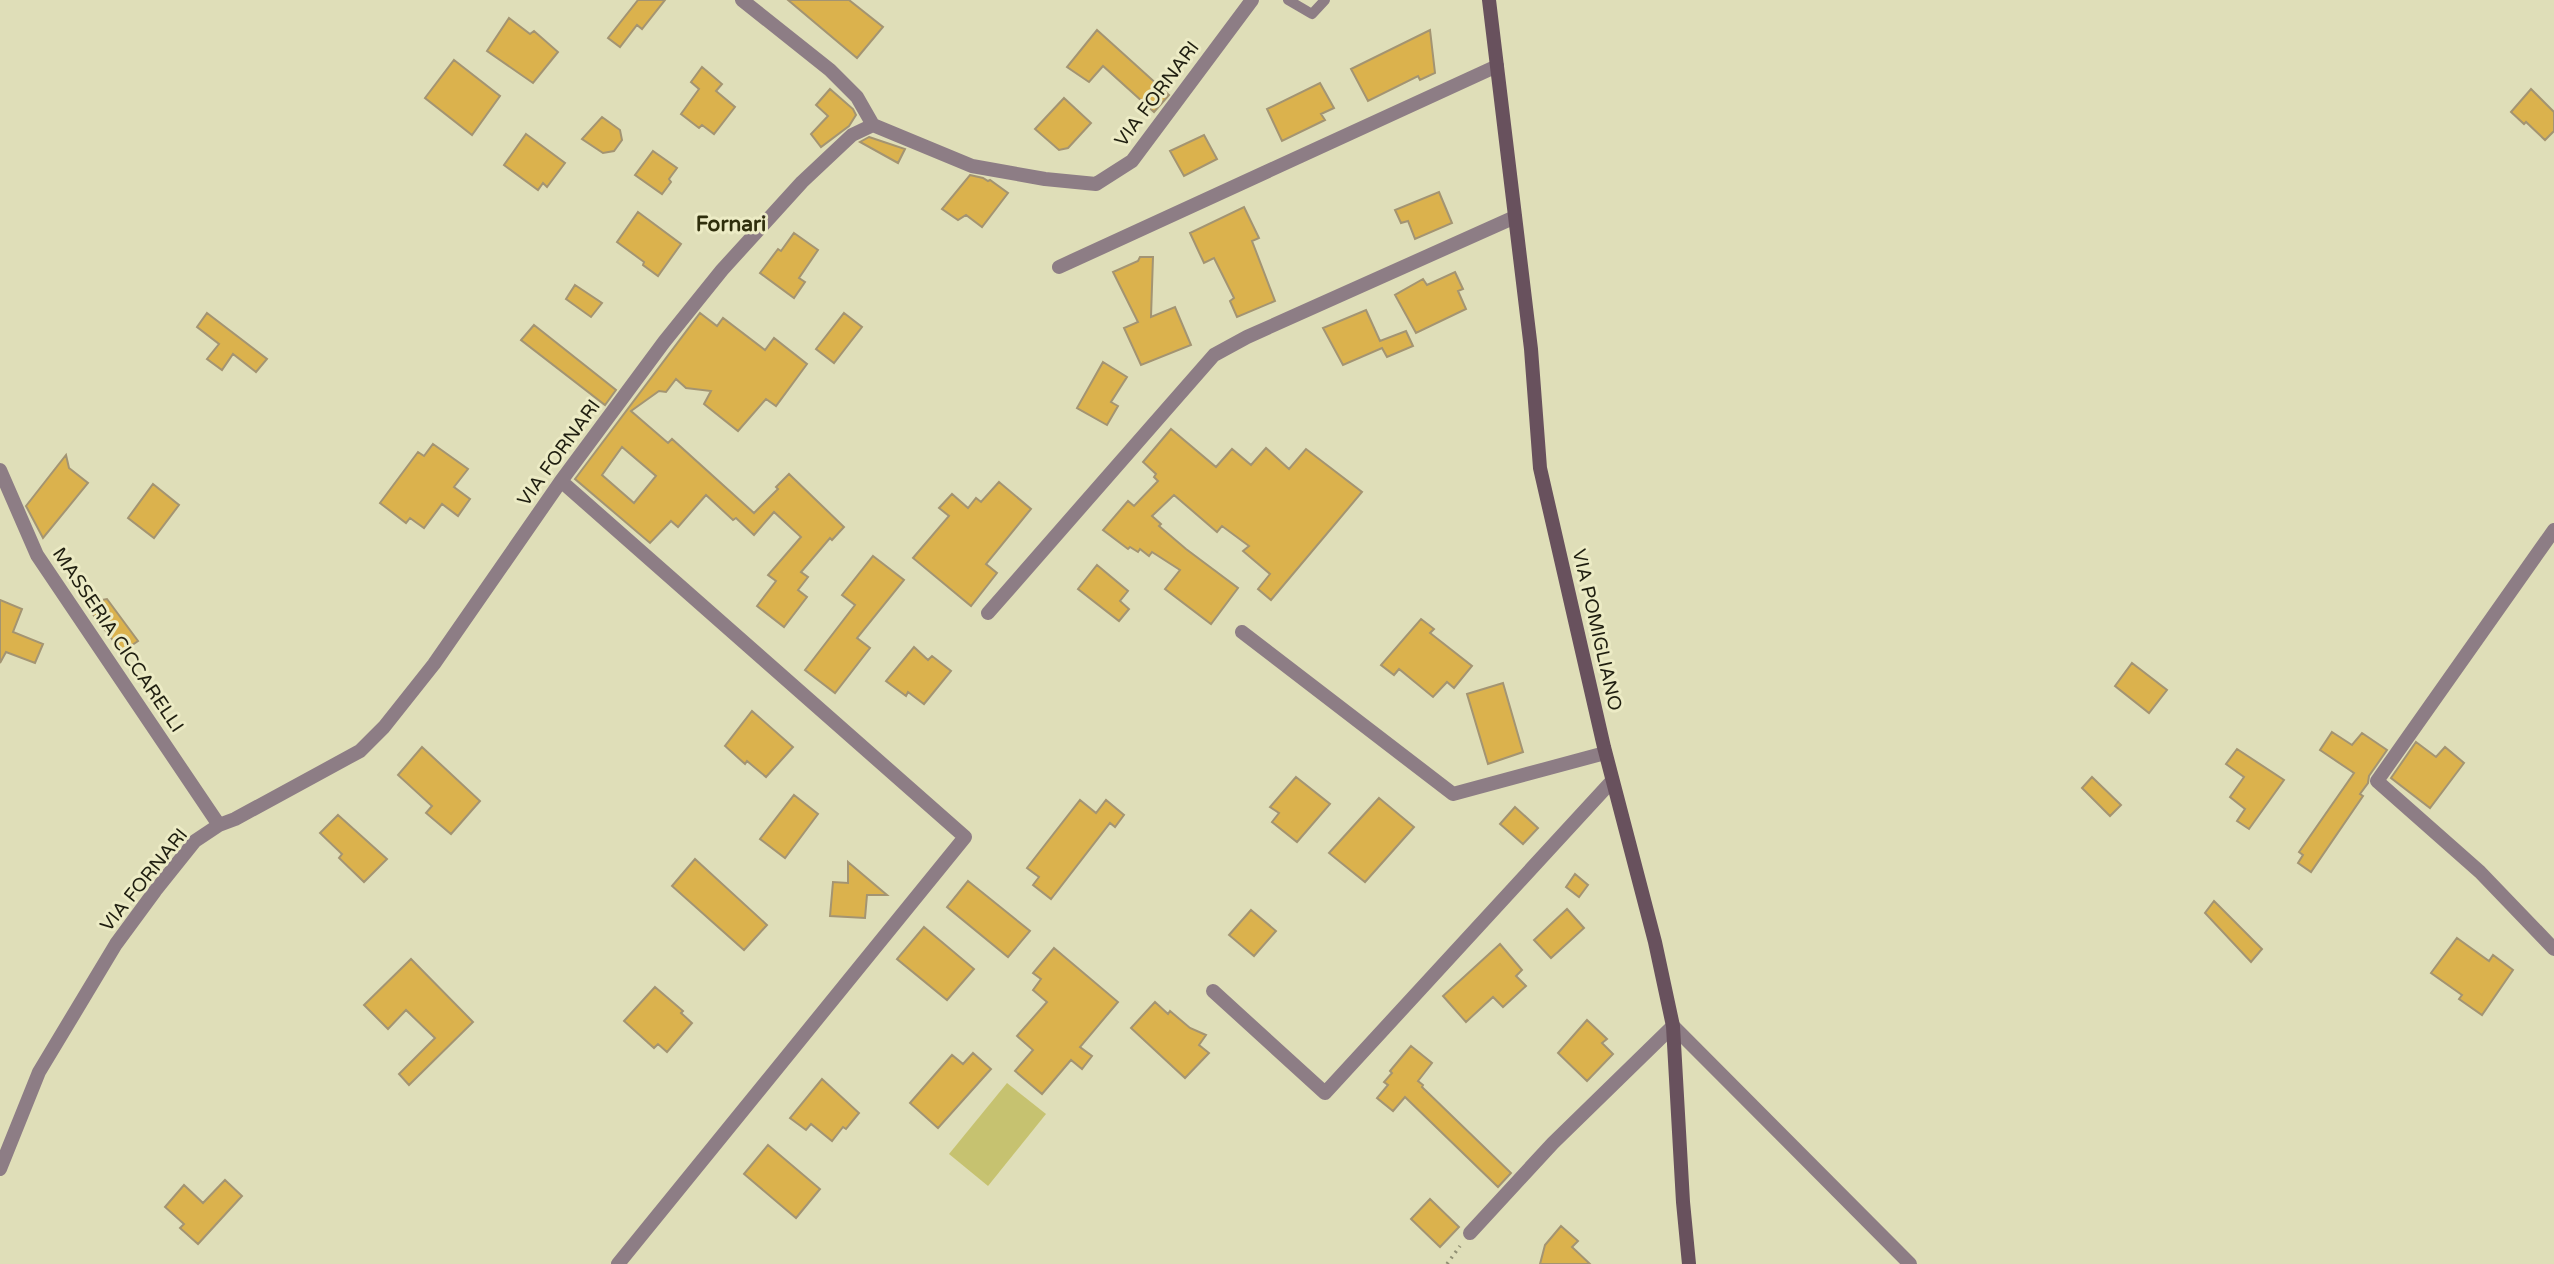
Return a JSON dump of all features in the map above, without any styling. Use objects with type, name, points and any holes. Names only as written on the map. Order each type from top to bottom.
[{"type":"street","points":[[742,0],[830,70],[857,97],[873,125]]},
{"type":"street","name":"VIA FORNARI","points":[[0,1169],[39,1072],[116,944],[195,841],[219,825],[235,819],[360,751],[384,727],[434,664],[561,481],[664,342],[722,270],[802,183],[852,135],[873,125],[972,166],[1045,179],[1096,184],[1132,161],[1252,0]]},
{"type":"street","name":"VIA POMIGLIANO","points":[[1489,0],[1531,349],[1540,468],[1605,753],[1655,942],[1673,1026],[1689,1264]]},
{"type":"street","points":[[1059,267],[1497,65]]},
{"type":"street","points":[[988,613],[1214,355],[1247,337],[1515,217]]},
{"type":"street","name":"MASSERIA CICCARELLI","points":[[0,470],[37,555],[219,825]]},
{"type":"street","points":[[561,481],[965,837],[618,1264]]},
{"type":"street","points":[[2554,530],[2377,781],[2480,872],[2554,949]]},
{"type":"street","points":[[1242,632],[1452,794],[1605,753]]},
{"type":"street","points":[[1213,991],[1325,1093],[1612,781]]},
{"type":"street","points":[[1470,1233],[1553,1143],[1673,1026],[1910,1264]]},
{"type":"lane","points":[[1288,0],[1312,14],[1325,0]]},
{"type":"path","points":[[1447,1264],[1470,1233]]},
{"type":"shaded area","points":[[1007,1083],[1046,1114],[988,1186],[949,1154]]},
{"type":"building","points":[[638,0],[665,0],[642,29],[637,25],[620,47],[608,38]]},
{"type":"building","points":[[788,0],[849,0],[883,27],[857,58]]},
{"type":"building","points":[[509,18],[530,34],[534,31],[558,52],[533,83],[487,51]]},
{"type":"building","points":[[1097,30],[1169,95],[1154,112],[1103,66],[1089,82],[1067,67]]},
{"type":"building","points":[[1430,30],[1435,73],[1420,80],[1418,76],[1368,101],[1351,69]]},
{"type":"building","points":[[454,60],[500,96],[472,135],[425,98]]},
{"type":"building","points":[[702,67],[722,84],[716,91],[735,107],[714,134],[702,125],[699,128],[681,114],[699,89],[691,82]]},
{"type":"building","points":[[1320,83],[1334,108],[1321,114],[1325,120],[1282,141],[1267,109]]},
{"type":"building","points":[[830,89],[853,109],[856,115],[849,126],[821,147],[811,134],[828,116],[816,105]]},
{"type":"building","points":[[2531,89],[2554,112],[2554,131],[2545,140],[2511,112]]},
{"type":"building","points":[[1064,98],[1091,123],[1068,148],[1059,150],[1035,129]]},
{"type":"building","points":[[602,117],[620,130],[622,140],[614,151],[603,153],[582,139]]},
{"type":"building","points":[[526,134],[565,163],[547,187],[543,183],[538,190],[504,165]]},
{"type":"building","points":[[1204,135],[1217,159],[1184,176],[1170,151]]},
{"type":"building","points":[[869,137],[905,149],[898,163],[860,142]]},
{"type":"building","points":[[653,151],[677,168],[662,194],[635,175]]},
{"type":"building","points":[[970,175],[990,180],[1008,193],[982,227],[966,215],[958,220],[942,209]]},
{"type":"building","points":[[1439,192],[1452,223],[1415,239],[1408,221],[1401,223],[1395,210]]},
{"type":"building","points":[[1244,207],[1259,238],[1252,241],[1275,301],[1237,317],[1230,301],[1234,298],[1214,258],[1204,263],[1190,233]]},
{"type":"building","points":[[638,212],[681,244],[658,276],[617,242]]},
{"type":"building","points":[[794,233],[818,250],[799,278],[805,282],[794,298],[760,273]]},
{"type":"building","points":[[1140,257],[1153,257],[1151,317],[1175,307],[1191,345],[1141,365],[1124,328],[1138,322],[1113,272],[1138,261]]},
{"type":"building","points":[[1455,272],[1463,289],[1458,291],[1466,309],[1416,333],[1395,295],[1423,279],[1427,285]]},
{"type":"building","points":[[575,285],[602,303],[591,317],[566,299]]},
{"type":"building","points":[[1366,310],[1380,341],[1406,331],[1413,346],[1387,357],[1382,348],[1343,365],[1323,328]]},
{"type":"building","points":[[207,313],[267,359],[256,372],[233,354],[222,370],[207,359],[219,344],[197,327]]},
{"type":"building","points":[[700,313],[717,326],[723,318],[765,350],[774,338],[807,364],[776,406],[766,399],[738,431],[704,404],[711,391],[686,388],[676,379],[666,392],[659,391],[631,411],[668,443],[672,439],[754,513],[789,474],[844,527],[832,540],[830,538],[801,572],[808,577],[798,590],[807,597],[784,627],[757,606],[776,581],[768,575],[801,537],[774,512],[754,535],[706,495],[678,527],[671,521],[650,543],[575,479]],"holes":[[[622,447],[656,476],[634,503],[602,475]]]},
{"type":"building","points":[[844,313],[862,327],[834,363],[816,349]]},
{"type":"building","points":[[534,325],[616,390],[605,405],[521,340]]},
{"type":"building","points":[[1103,362],[1127,377],[1111,402],[1118,406],[1107,425],[1077,408]]},
{"type":"building","points":[[1171,429],[1216,467],[1232,449],[1251,465],[1266,448],[1289,469],[1306,449],[1362,492],[1271,600],[1258,589],[1270,574],[1243,551],[1249,546],[1222,526],[1217,532],[1174,495],[1152,516],[1161,524],[1159,526],[1186,549],[1238,588],[1211,624],[1165,589],[1180,570],[1152,552],[1149,556],[1140,549],[1138,552],[1130,547],[1128,549],[1103,530],[1128,501],[1134,506],[1158,481],[1154,477],[1156,474],[1143,462]]},
{"type":"building","points":[[433,444],[468,469],[454,487],[470,499],[458,516],[442,504],[424,528],[410,518],[406,523],[380,503],[418,452],[424,456]]},
{"type":"building","points":[[66,455],[69,468],[88,483],[43,538],[26,506]]},
{"type":"building","points":[[999,482],[1031,509],[986,564],[997,573],[971,606],[913,558],[949,516],[939,508],[952,494],[968,508],[976,498],[981,502]]},
{"type":"building","points":[[153,484],[179,505],[154,538],[128,518]]},
{"type":"building","points":[[873,556],[904,580],[857,638],[870,648],[835,693],[805,670],[855,605],[842,595]]},
{"type":"building","points":[[1097,565],[1128,591],[1120,601],[1129,609],[1119,621],[1078,589]]},
{"type":"building","points":[[107,599],[138,641],[122,652],[84,603]]},
{"type":"building","points":[[0,600],[22,609],[13,632],[43,644],[35,663],[6,652],[0,663]]},
{"type":"building","points":[[1421,619],[1434,629],[1430,633],[1472,666],[1454,688],[1447,682],[1433,697],[1399,669],[1394,675],[1381,665]]},
{"type":"building","points":[[914,647],[928,660],[932,656],[951,671],[924,704],[908,692],[906,696],[886,681]]},
{"type":"building","points":[[2132,663],[2167,690],[2149,713],[2115,686]]},
{"type":"building","points":[[1503,683],[1523,752],[1488,764],[1467,694]]},
{"type":"building","points":[[752,711],[793,747],[766,777],[747,761],[745,764],[725,746]]},
{"type":"building","points":[[2332,732],[2352,745],[2362,733],[2387,750],[2369,776],[2368,783],[2360,794],[2363,796],[2311,872],[2298,863],[2303,855],[2299,852],[2354,773],[2320,750]]},
{"type":"building","points":[[2416,742],[2436,757],[2445,747],[2464,763],[2430,808],[2391,778]]},
{"type":"building","points":[[422,747],[480,801],[451,834],[426,813],[432,806],[398,775]]},
{"type":"building","points":[[2237,749],[2284,780],[2249,829],[2237,821],[2245,809],[2230,797],[2244,777],[2226,764]]},
{"type":"building","points":[[1296,777],[1330,804],[1297,842],[1272,822],[1279,813],[1270,807]]},
{"type":"building","points":[[2092,777],[2121,805],[2110,816],[2082,788]]},
{"type":"building","points":[[794,795],[818,814],[785,858],[760,839]]},
{"type":"building","points":[[1379,798],[1414,827],[1365,882],[1329,853]]},
{"type":"building","points":[[1080,800],[1096,813],[1106,800],[1124,815],[1115,827],[1110,823],[1051,899],[1033,885],[1039,877],[1027,868]]},
{"type":"building","points":[[1515,807],[1538,828],[1523,844],[1500,824]]},
{"type":"building","points":[[338,815],[387,859],[364,882],[339,858],[342,854],[320,833]]},
{"type":"building","points":[[695,859],[767,925],[744,950],[672,886]]},
{"type":"building","points":[[848,862],[887,895],[867,895],[865,918],[830,916],[833,882],[848,883]]},
{"type":"building","points":[[1575,874],[1588,885],[1579,897],[1566,887]]},
{"type":"building","points":[[968,881],[1030,931],[1008,957],[947,907]]},
{"type":"building","points":[[2214,901],[2262,949],[2251,962],[2205,913]]},
{"type":"building","points":[[1567,909],[1584,928],[1551,958],[1534,940]]},
{"type":"building","points":[[1251,910],[1276,931],[1254,956],[1229,935]]},
{"type":"building","points":[[924,927],[974,969],[947,1000],[897,959]]},
{"type":"building","points":[[2457,938],[2489,961],[2493,955],[2513,970],[2482,1015],[2459,999],[2462,995],[2431,973]]},
{"type":"building","points":[[1500,944],[1522,970],[1516,976],[1526,986],[1503,1007],[1493,997],[1466,1022],[1443,996]]},
{"type":"building","points":[[1054,948],[1118,1002],[1080,1047],[1092,1056],[1082,1069],[1071,1060],[1042,1094],[1015,1071],[1033,1050],[1017,1036],[1047,1002],[1033,990],[1041,979],[1033,973]]},
{"type":"building","points":[[411,959],[473,1022],[409,1085],[399,1074],[435,1038],[406,1010],[388,1029],[364,1005]]},
{"type":"building","points":[[655,987],[683,1011],[681,1013],[692,1023],[667,1052],[658,1044],[654,1048],[624,1021]]},
{"type":"building","points":[[1155,1002],[1168,1014],[1170,1011],[1190,1028],[1206,1035],[1199,1045],[1209,1053],[1185,1078],[1131,1028]]},
{"type":"building","points":[[1587,1020],[1607,1039],[1602,1043],[1613,1054],[1587,1081],[1558,1053]]},
{"type":"building","points":[[1411,1046],[1432,1063],[1418,1081],[1422,1087],[1511,1173],[1498,1187],[1405,1097],[1393,1111],[1377,1098],[1388,1085],[1384,1082],[1392,1073],[1390,1071]]},
{"type":"building","points":[[973,1053],[991,1069],[938,1128],[910,1103],[952,1055],[963,1064]]},
{"type":"building","points":[[822,1079],[859,1113],[832,1141],[811,1124],[806,1130],[790,1118]]},
{"type":"building","points":[[768,1145],[820,1189],[796,1218],[744,1174]]},
{"type":"building","points":[[225,1180],[242,1196],[198,1244],[180,1228],[184,1224],[165,1207],[184,1185],[203,1203]]},
{"type":"building","points":[[1430,1199],[1459,1227],[1440,1247],[1411,1219]]},
{"type":"building","points":[[1561,1226],[1578,1241],[1572,1247],[1590,1264],[1540,1264],[1545,1245]]},
{"type":"district","name":"Fornari","points":[[731,224]]}]
